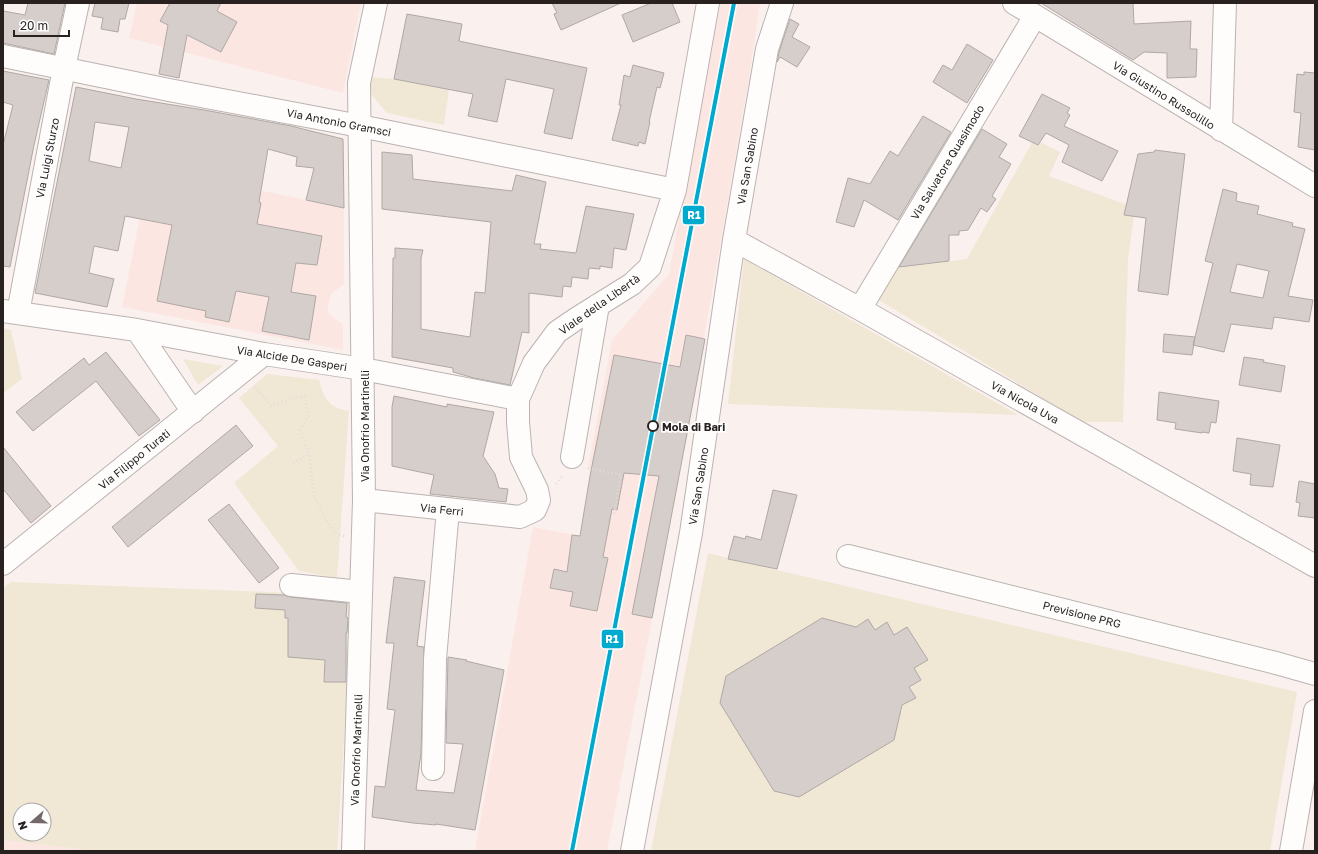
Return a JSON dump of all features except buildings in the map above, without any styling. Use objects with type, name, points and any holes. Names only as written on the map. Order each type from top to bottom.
[{"type":"street","name":"Via Luigi Sturzo","points":[[10,312],[78,3]]},
{"type":"street","name":"Via Onofrio Martinelli","points":[[353,851],[364,500],[359,83],[376,3]]},
{"type":"street","name":"Viale della Libertà","points":[[520,518],[535,510],[540,500],[537,490],[521,456],[518,422],[518,399],[534,363],[557,332],[632,284],[650,267],[675,190],[708,3]]},
{"type":"street","name":"Via San Sabino","points":[[632,851],[691,533],[734,240],[767,49],[782,3]]},
{"type":"street","name":"Via Giustino Russolillo","points":[[1014,3],[1315,186]]},
{"type":"street","points":[[1222,130],[1225,3]]},
{"type":"street","name":"Via Salvatore Quasimodo","points":[[860,309],[1035,16]]},
{"type":"street","name":"Via Antonio Gramsci","points":[[3,56],[177,92],[360,126],[675,190]]},
{"type":"street","name":"Via Nicola Uva","points":[[734,240],[860,309],[1315,566]]},
{"type":"street","points":[[572,457],[598,305]]},
{"type":"street","name":"Via Alcide De Gasperi","points":[[10,312],[136,330],[518,399]]},
{"type":"street","points":[[136,330],[193,412]]},
{"type":"street","name":"Via Filippo Turati","points":[[3,564],[264,354]]},
{"type":"street","name":"Via Ferri","points":[[364,500],[520,518]]},
{"type":"street","points":[[432,769],[435,659],[448,509]]},
{"type":"street","name":"Previsione PRG","points":[[848,556],[1262,659],[1315,674]]},
{"type":"street","points":[[291,585],[361,592]]},
{"type":"street","points":[[1291,851],[1315,711]]},
{"type":"path","points":[[243,371],[271,406],[305,396],[308,416],[300,430],[309,454],[314,496],[333,532],[363,543]]},
{"type":"path","points":[[292,463],[309,454]]},
{"type":"path","points":[[572,457],[570,464],[620,475],[614,515]]},
{"type":"shaded area","points":[[137,3],[361,3],[343,93],[129,38]]},
{"type":"shaded area","points":[[721,3],[760,3],[749,77],[710,304],[652,620],[607,851],[475,851],[533,527],[596,539],[606,477],[590,473],[588,468],[612,340],[669,274],[707,64]]},
{"type":"shaded area","points":[[369,77],[394,79],[449,90],[444,125],[387,113],[370,93]]},
{"type":"shaded area","points":[[1034,139],[1060,152],[1049,176],[1135,208],[1128,260],[1123,422],[1083,422],[877,299],[897,268],[967,259]]},
{"type":"shaded area","points":[[150,167],[344,208],[344,284],[331,294],[327,312],[343,325],[343,350],[122,307]]},
{"type":"shaded area","points":[[744,259],[1018,415],[728,404]]},
{"type":"shaded area","points":[[3,328],[11,330],[22,379],[3,393]]},
{"type":"shaded area","points":[[183,359],[223,366],[198,385]]},
{"type":"shaded area","points":[[267,374],[319,380],[328,402],[337,408],[349,411],[337,578],[299,571],[234,483],[278,446],[239,398]]},
{"type":"shaded area","points":[[708,553],[1297,692],[1270,851],[651,851]]},
{"type":"shaded area","points":[[11,582],[272,592],[353,597],[337,851],[97,851],[20,842],[52,842],[52,802],[12,802],[12,841],[3,840],[3,588]]},
{"type":"shaded area","points":[[3,840],[97,851],[3,851]]},
{"type":"transit line","name":"R1","points":[[572,851],[734,3]]},
{"type":"place","name":"Mola di Bari","points":[[653,426]]}]
